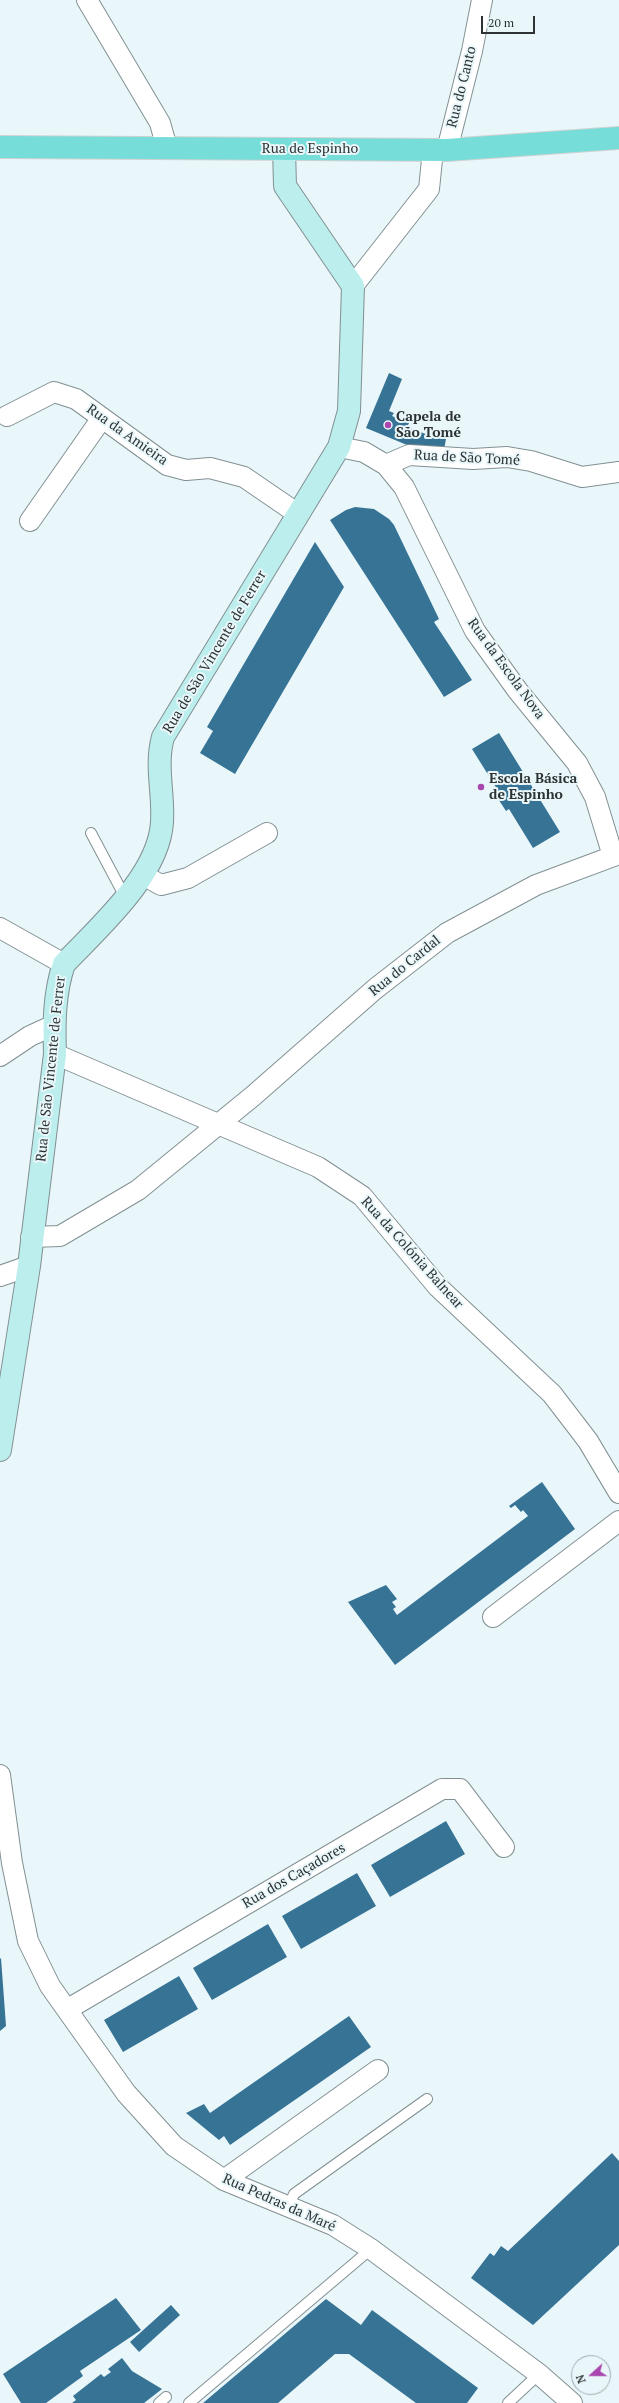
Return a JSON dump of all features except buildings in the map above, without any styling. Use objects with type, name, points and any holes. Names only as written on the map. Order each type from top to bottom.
[{"type":"main road","name":"Rua de Espinho","points":[[0,147],[440,150],[619,138]]},
{"type":"street","points":[[87,0],[160,123],[167,148]]},
{"type":"street","name":"Rua do Canto","points":[[440,150],[472,51],[482,0]]},
{"type":"street","points":[[284,149],[285,186],[353,286],[429,189],[440,150]]},
{"type":"street","name":"Rua de São Vincente de Ferrer","points":[[0,1450],[3,1412],[29,1266],[31,1237],[55,1054],[54,1025],[60,977],[64,964],[143,875],[160,841],[162,820],[159,752],[163,737],[339,447],[349,411],[353,286]]},
{"type":"street","name":"Rua da Amieira","points":[[4,416],[54,392],[76,399],[167,465],[186,470],[210,468],[244,477],[298,514]]},
{"type":"street","points":[[30,521],[102,418]]},
{"type":"street","name":"Rua da Escola Nova","points":[[339,447],[364,452],[386,464],[404,487],[475,631],[518,691],[577,763],[595,797],[616,855]]},
{"type":"street","name":"Rua de São Tomé","points":[[386,464],[408,454],[467,459],[507,458],[531,461],[582,476],[619,472]]},
{"type":"street","points":[[143,875],[161,885],[188,878],[267,833]]},
{"type":"street","name":"Rua do Cardal","points":[[31,1237],[60,1236],[138,1190],[218,1123],[253,1096],[375,989],[446,933],[536,885],[616,855]]},
{"type":"street","points":[[0,928],[64,964]]},
{"type":"street","points":[[0,1056],[30,1036],[54,1025]]},
{"type":"street","name":"Rua da Colónia Balnear","points":[[55,1054],[318,1167],[362,1196],[438,1288],[552,1394],[588,1441],[619,1493]]},
{"type":"street","points":[[0,1276],[29,1266]]},
{"type":"street","points":[[493,1617],[619,1521]]},
{"type":"street","name":"Rua Pedras da Maré","points":[[0,1775],[6,1860],[28,1941],[50,1986],[68,2009],[126,2093],[174,2146],[224,2180],[333,2225],[371,2249],[539,2374],[572,2403]]},
{"type":"street","name":"Rua dos Caçadores","points":[[68,2009],[442,1789],[460,1789],[504,1847]]},
{"type":"street","points":[[224,2180],[378,2070]]},
{"type":"lane","points":[[90,834],[125,897]]},
{"type":"lane","points":[[289,2206],[294,2194],[427,2099]]},
{"type":"lane","points":[[189,2403],[371,2249]]},
{"type":"lane","points":[[508,2403],[539,2374]]},
{"type":"place","name":"Capela de São Tomé","points":[[388,425]]},
{"type":"place","name":"Escola Básica de Espinho","points":[[481,787]]}]
